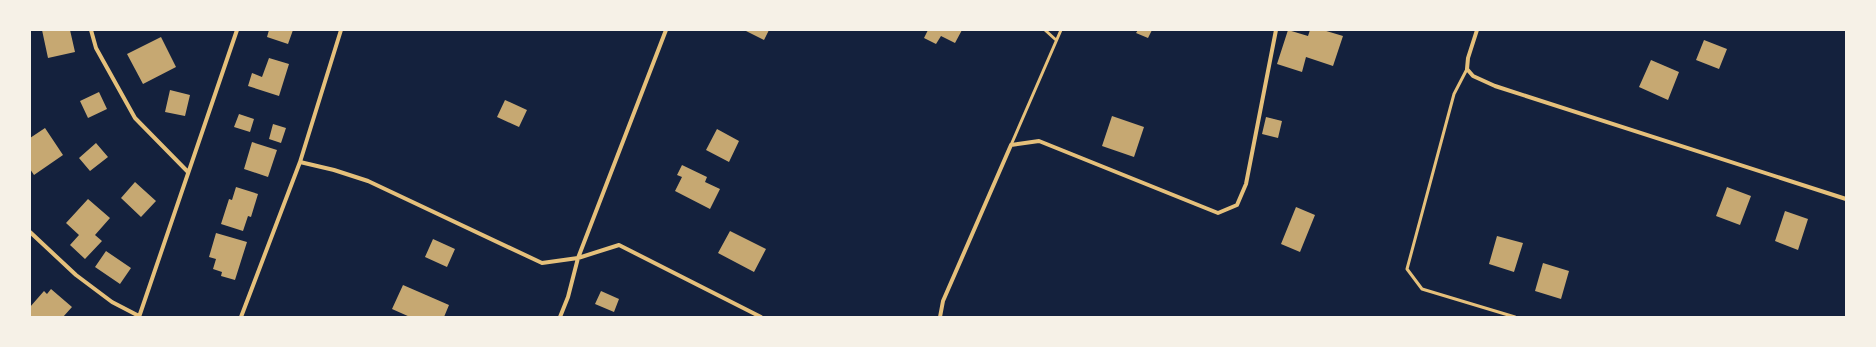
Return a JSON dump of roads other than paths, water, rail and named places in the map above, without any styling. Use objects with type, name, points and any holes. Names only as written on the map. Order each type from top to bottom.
[{"type":"street","points":[[91,30],[96,48],[135,118],[188,172]]},
{"type":"street","points":[[30,232],[76,276],[112,302],[139,317],[237,30]]},
{"type":"street","points":[[241,317],[300,162],[341,30]]},
{"type":"street","points":[[560,317],[568,297],[578,258],[666,30]]},
{"type":"street","points":[[940,317],[943,301],[1011,145],[1039,141],[1218,213],[1237,205],[1246,184],[1276,30]]},
{"type":"street","points":[[1477,30],[1468,58],[1467,69],[1473,76],[1495,86],[1846,199]]},
{"type":"street","points":[[300,162],[334,170],[368,181],[542,263],[578,258],[619,245],[761,317]]},
{"type":"lane","points":[[1045,30],[1056,40]]},
{"type":"lane","points":[[1011,145],[1061,30]]},
{"type":"lane","points":[[1467,69],[1454,94],[1407,269],[1422,289],[1515,317]]}]
